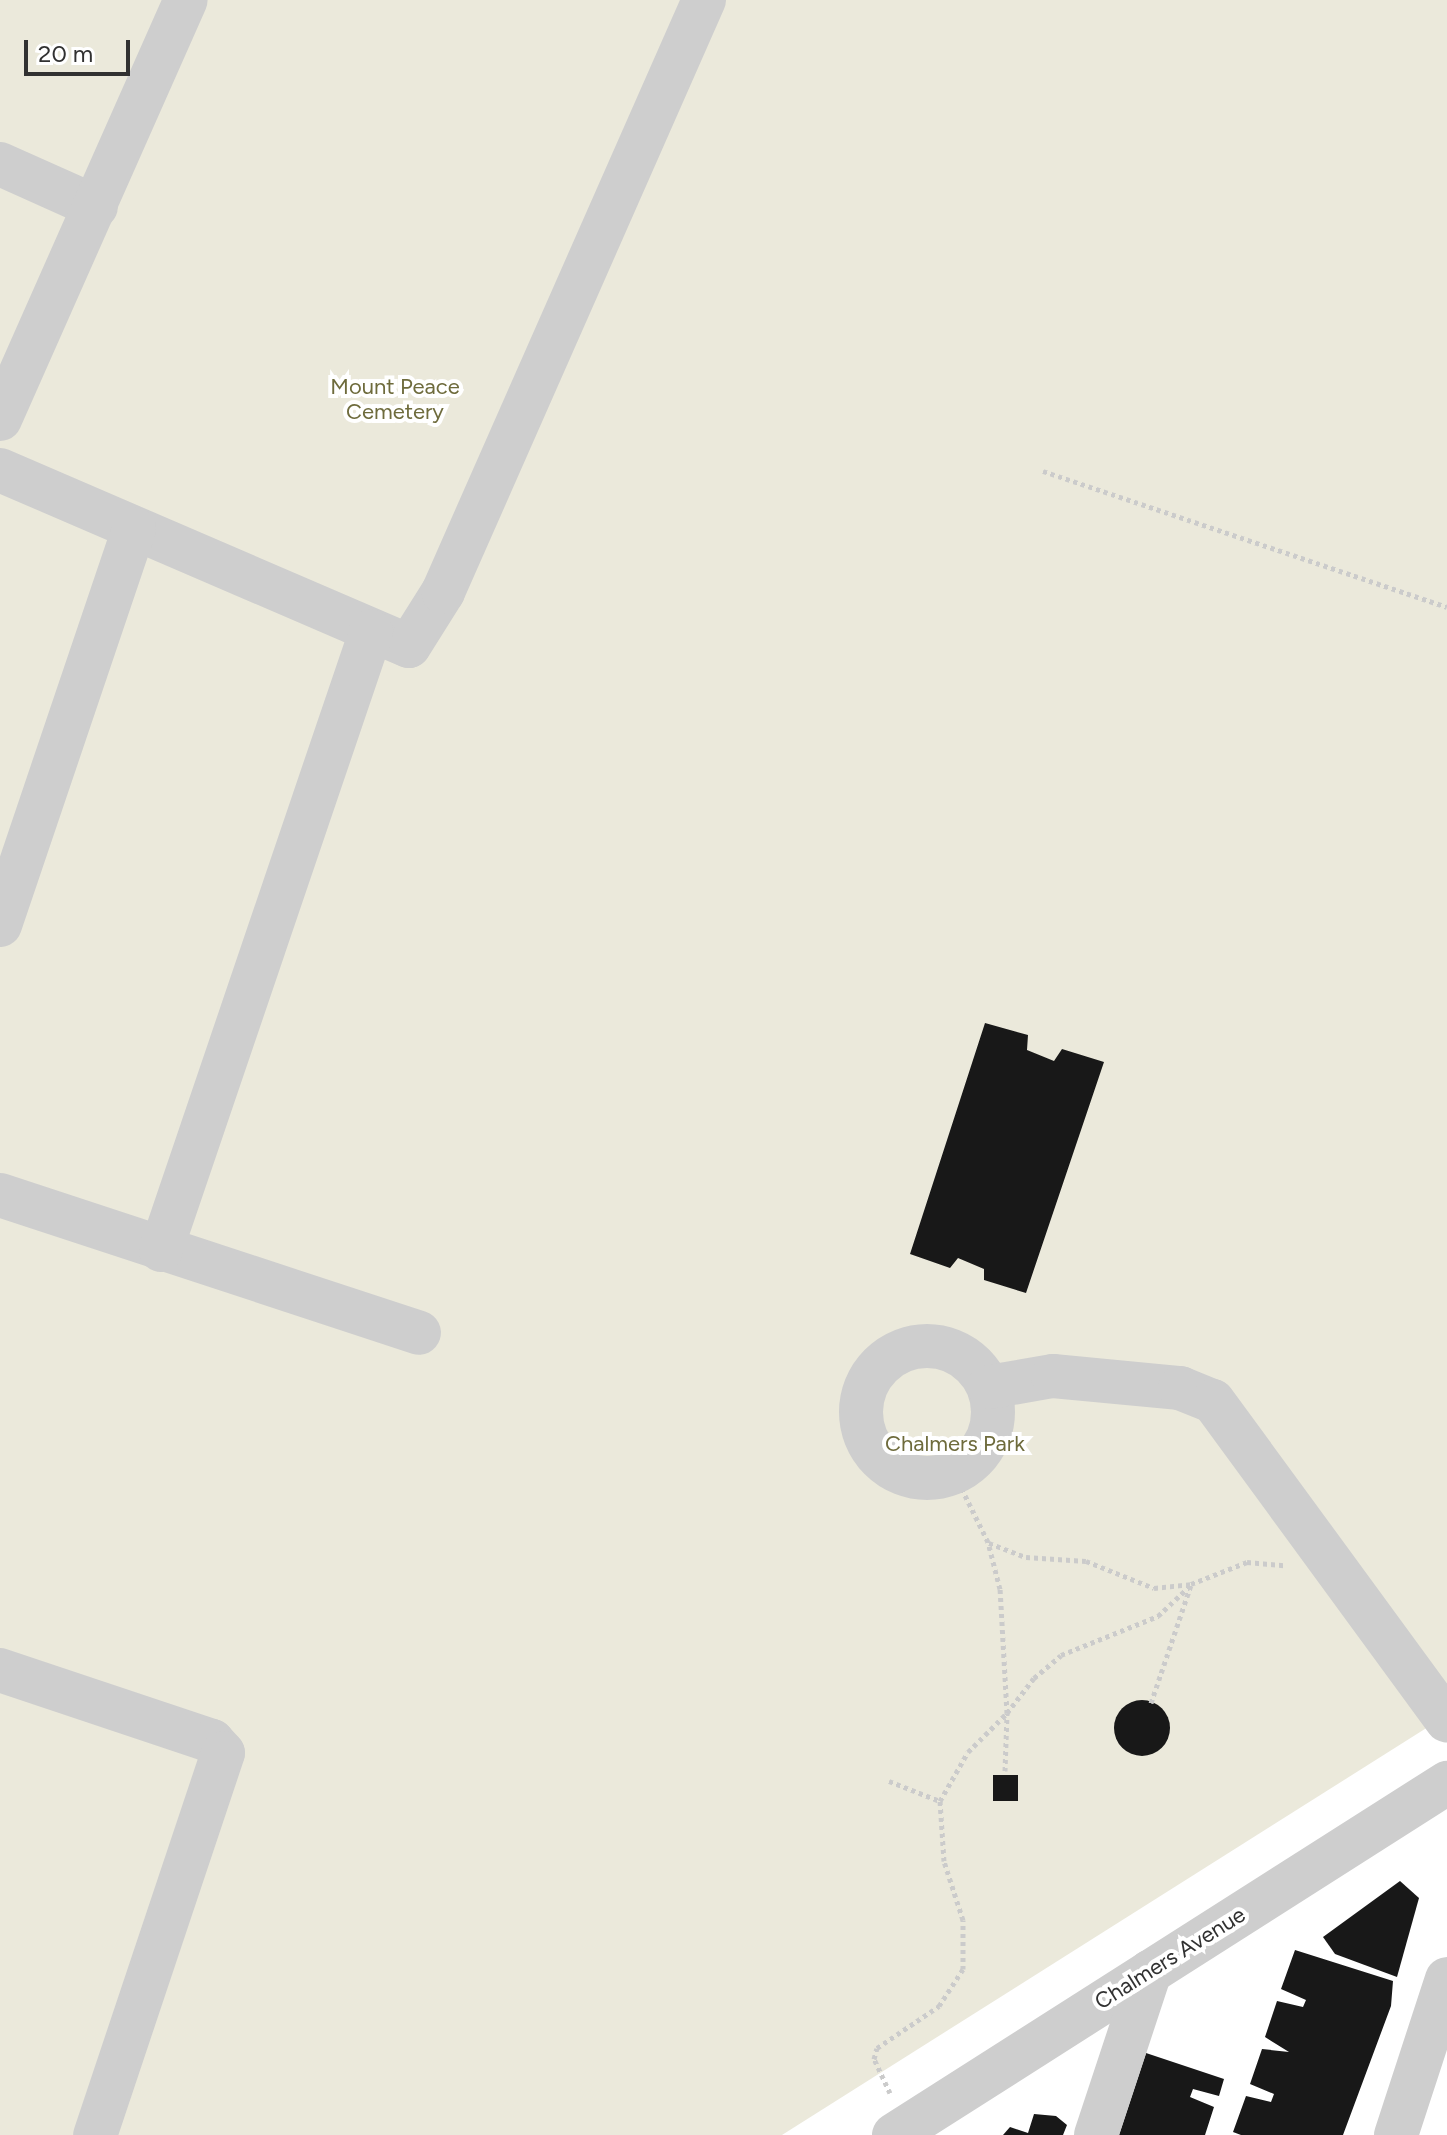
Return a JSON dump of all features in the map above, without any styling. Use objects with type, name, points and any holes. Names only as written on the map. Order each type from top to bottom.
[{"type":"street","points":[[0,419],[186,0]]},
{"type":"street","points":[[0,470],[409,646],[425,628],[704,0]]},
{"type":"street","points":[[0,164],[96,207]]},
{"type":"street","points":[[0,925],[134,529]]},
{"type":"street","points":[[161,1250],[371,632]]},
{"type":"street","points":[[0,1195],[419,1333]]},
{"type":"street","points":[[932,1345],[967,1358],[989,1387],[993,1417],[984,1446],[954,1473],[900,1473],[872,1449],[860,1414],[869,1379],[895,1353],[932,1345]]},
{"type":"street","points":[[989,1387],[1053,1376],[1180,1388],[1213,1401],[1447,1721]]},
{"type":"street","points":[[0,1670],[212,1741],[223,1753],[95,2135]]},
{"type":"street","name":"Chalmers Avenue","points":[[901,2130],[1447,1783]]},
{"type":"street","points":[[1096,2135],[1150,1972]]},
{"type":"street","points":[[1396,2135],[1447,1979]]},
{"type":"path","points":[[1043,471],[1447,607]]},
{"type":"path","points":[[954,1473],[988,1542],[1003,1605],[1007,1713],[1005,1771]]},
{"type":"path","points":[[988,1542],[1026,1557],[1086,1561],[1138,1585],[1191,1584]]},
{"type":"path","points":[[901,2130],[874,2053],[939,2006],[963,1969],[965,1937],[944,1861],[940,1801],[968,1752],[1007,1713],[1046,1666],[1139,1627],[1191,1584],[1247,1562],[1313,1574],[1337,1570]]},
{"type":"path","points":[[1151,1703],[1191,1584]]},
{"type":"path","points":[[889,1781],[940,1801]]},
{"type":"green space","points":[[0,0],[1447,0],[1447,1715],[782,2135],[0,2135]]},
{"type":"building","points":[[985,1023],[1028,1035],[1027,1050],[1054,1061],[1062,1049],[1104,1062],[1026,1293],[984,1280],[984,1269],[958,1258],[950,1268],[910,1254]]},
{"type":"building","points":[[1142,1700],[1162,1708],[1170,1728],[1162,1748],[1142,1756],[1122,1748],[1114,1728],[1122,1708]]},
{"type":"building","points":[[993,1775],[1018,1775],[1018,1801],[993,1801]]},
{"type":"building","points":[[1400,1881],[1419,1898],[1397,1977],[1335,1954],[1323,1937]]},
{"type":"building","points":[[1295,1950],[1393,1981],[1391,2006],[1343,2135],[1241,2135],[1233,2132],[1246,2096],[1271,2102],[1274,2094],[1250,2084],[1262,2049],[1289,2052],[1265,2037],[1277,2001],[1303,2007],[1306,2000],[1281,1989]]},
{"type":"building","points":[[1146,2053],[1224,2079],[1219,2096],[1193,2089],[1190,2097],[1214,2107],[1205,2135],[1119,2135]]},
{"type":"building","points":[[1034,2114],[1056,2116],[1067,2125],[1063,2135],[1003,2135],[1010,2127],[1028,2133]]},
{"type":"park label","name":"Mount Peace Cemetery","points":[[395,398]]},
{"type":"park label","name":"Chalmers Park","points":[[955,1444]]}]
